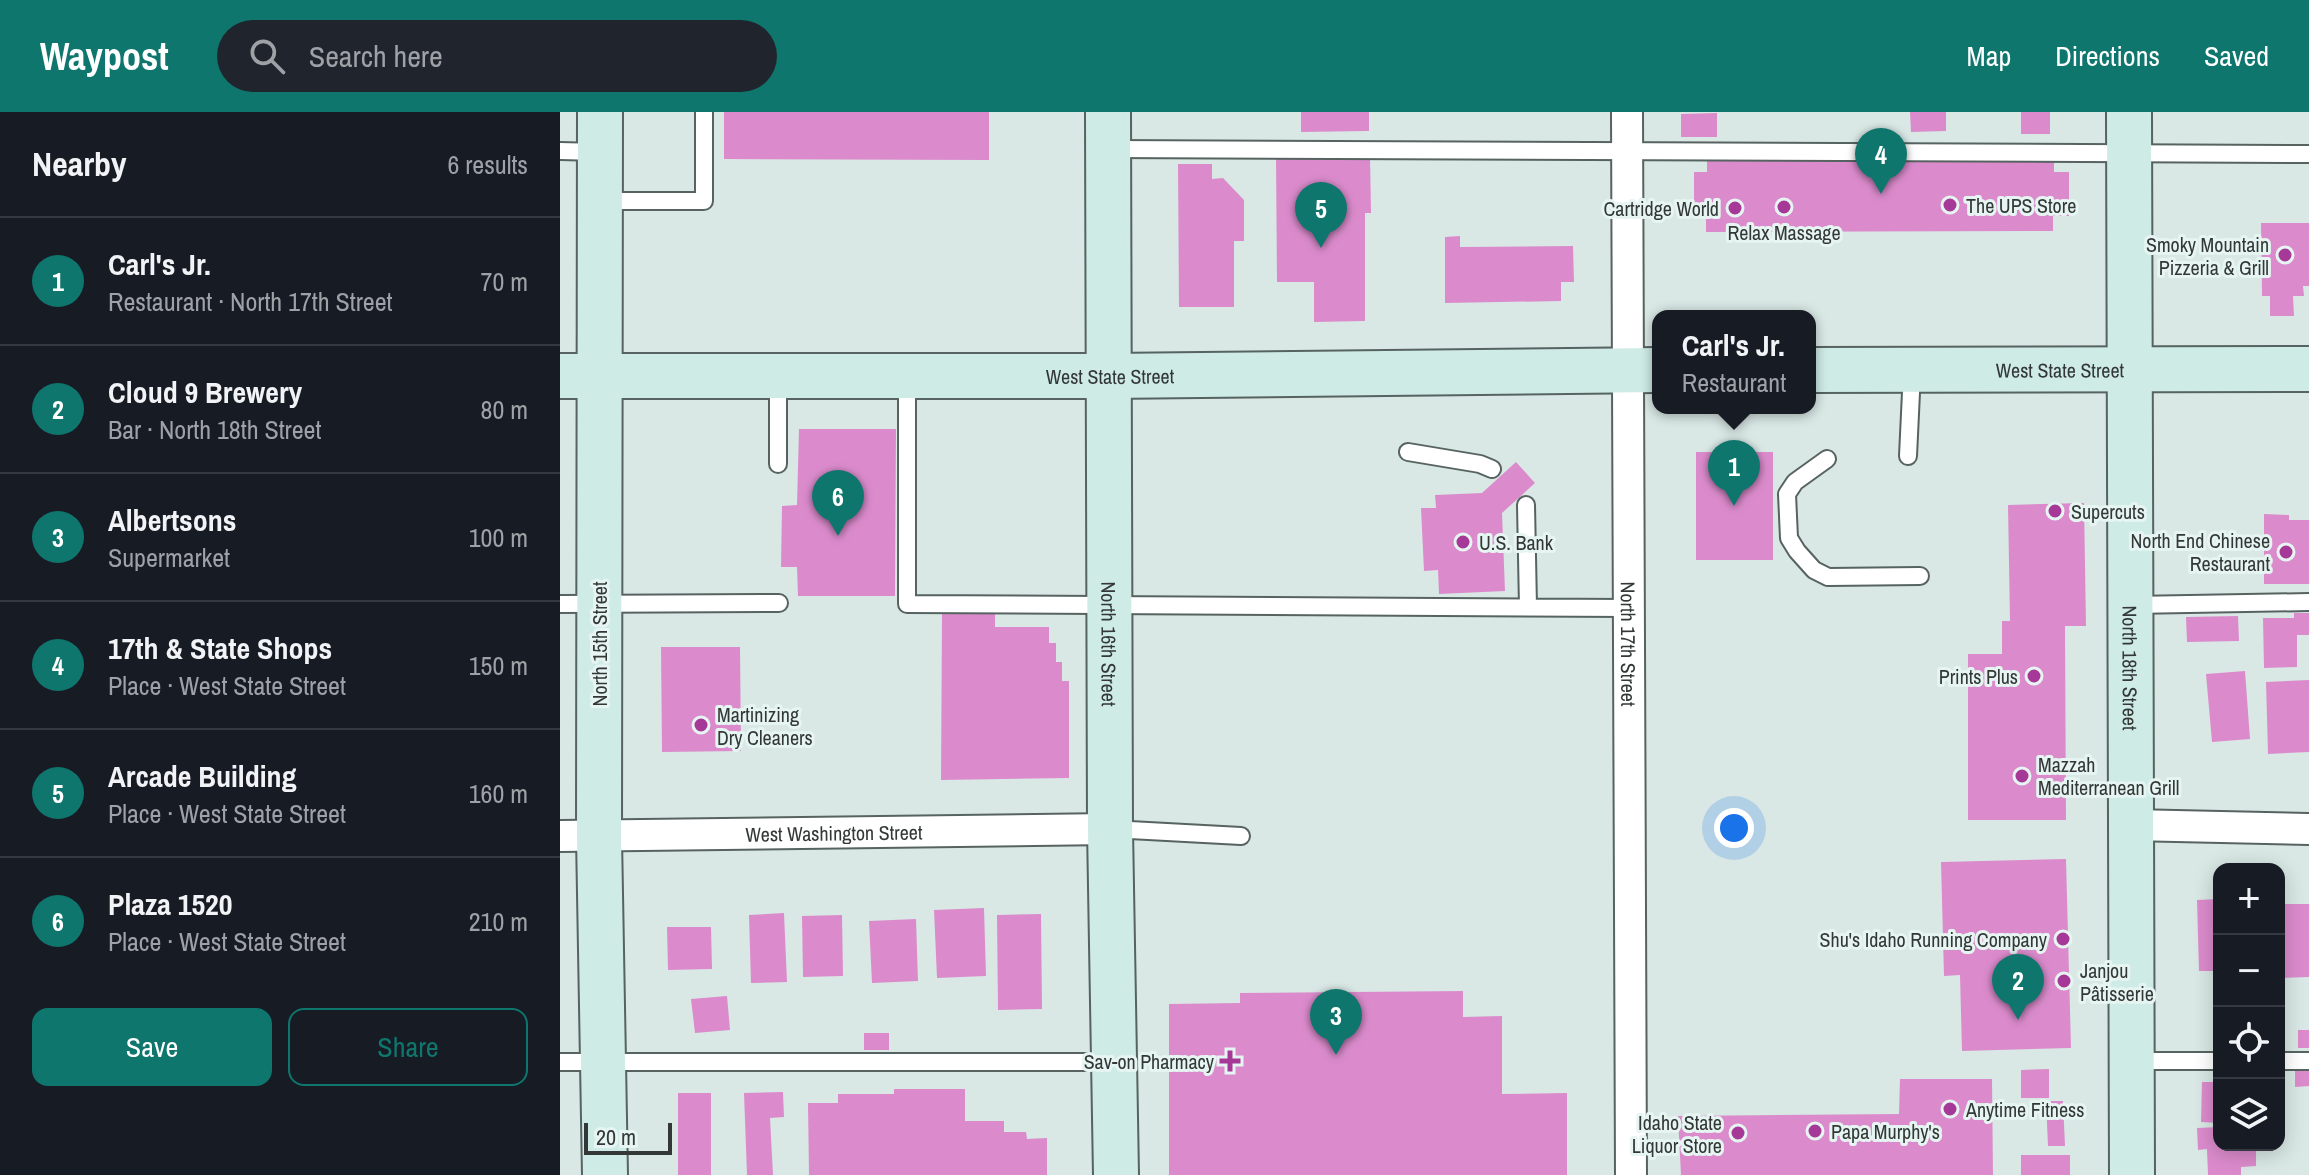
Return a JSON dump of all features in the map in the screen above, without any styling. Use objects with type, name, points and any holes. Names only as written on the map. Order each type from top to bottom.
[{"type":"main road","name":"North 16th Street","points":[[1108,131],[1110,829],[1116,1175]]},
{"type":"main road","name":"North 18th Street","points":[[2129,132],[2132,1175]]},
{"type":"main road","name":"North 15th Street","points":[[586,138],[599,201],[579,376],[579,837],[603,1062],[605,1175]]},
{"type":"main road","name":"West State Street","points":[[1816,370],[2309,369]]},
{"type":"main road","name":"West State Street","points":[[579,376],[1108,376],[1643,370]]},
{"type":"street","name":"North 17th Street","points":[[1627,112],[1627,151],[1643,370],[1629,608],[1631,1175]]},
{"type":"street","points":[[2131,825],[2309,829]]},
{"type":"street","name":"West Washington Street","points":[[579,837],[1110,829]]},
{"type":"lane","points":[[599,201],[704,201],[704,112]]},
{"type":"lane","points":[[1108,131],[1627,151],[2129,132],[2309,154]]},
{"type":"lane","points":[[1908,456],[1912,369]]},
{"type":"lane","points":[[907,375],[907,604],[1629,608]]},
{"type":"lane","points":[[778,376],[778,464]]},
{"type":"lane","points":[[1408,452],[1480,464],[1492,469]]},
{"type":"lane","points":[[1827,459],[1795,482],[1787,494],[1789,538],[1797,551],[1814,570],[1828,577],[1920,576]]},
{"type":"lane","points":[[1526,505],[1528,607]]},
{"type":"lane","points":[[2130,605],[2309,602]]},
{"type":"lane","points":[[579,604],[779,603]]},
{"type":"lane","points":[[1110,829],[1241,836]]},
{"type":"lane","points":[[2131,1061],[2213,1061]]},
{"type":"lane","points":[[2285,1061],[2309,1061]]},
{"type":"lane","points":[[560,1062],[1114,1062]]},
{"type":"building","points":[[724,112],[989,112],[989,160],[724,159]]},
{"type":"building","points":[[1301,112],[1369,112],[1369,131],[1301,132]]},
{"type":"building","points":[[1910,112],[1946,112],[1946,131],[1911,132]]},
{"type":"building","points":[[2021,112],[2050,112],[2050,134],[2021,134]]},
{"type":"building","points":[[1717,113],[1717,137],[1681,137],[1681,114]]},
{"type":"building","points":[[1370,156],[1371,213],[1365,213],[1365,321],[1314,322],[1314,282],[1277,282],[1276,157]]},
{"type":"building","points":[[2054,157],[2054,172],[2069,172],[2069,216],[2053,216],[2053,231],[1706,232],[1706,218],[1694,218],[1694,172],[1707,172],[1707,159]]},
{"type":"building","points":[[1178,164],[1212,164],[1212,179],[1223,178],[1244,200],[1244,241],[1234,241],[1234,307],[1179,307]]},
{"type":"building","name":"Smoky Mountain Pizzeria & Grill","points":[[2261,223],[2309,223],[2309,286],[2303,286],[2304,296],[2293,296],[2294,316],[2270,316],[2270,296],[2262,296]]},
{"type":"building","points":[[1460,236],[1460,247],[1573,246],[1574,282],[1561,282],[1561,301],[1445,303],[1445,237]]},
{"type":"building","points":[[799,429],[896,429],[895,596],[798,596],[797,567],[781,567],[782,506],[797,505]]},
{"type":"building","points":[[1696,452],[1773,452],[1773,560],[1696,560]]},
{"type":"building","name":"U.S. Bank","points":[[1516,462],[1535,483],[1502,513],[1505,591],[1439,594],[1438,570],[1424,571],[1421,508],[1436,508],[1435,495],[1482,493]]},
{"type":"building","points":[[2084,503],[2086,626],[2065,626],[2066,820],[1968,820],[1968,654],[2002,654],[2002,621],[2010,621],[2008,505]]},
{"type":"building","name":"North End Chinese Restaurant","points":[[2264,514],[2289,515],[2289,520],[2309,520],[2309,584],[2264,584]]},
{"type":"building","points":[[2294,613],[2309,613],[2309,635],[2297,635],[2297,667],[2264,668],[2263,618],[2294,618]]},
{"type":"building","points":[[942,614],[995,614],[995,627],[1049,627],[1049,643],[1056,643],[1056,662],[1062,662],[1062,681],[1069,681],[1069,778],[941,780]]},
{"type":"building","points":[[2238,616],[2239,641],[2187,642],[2186,617]]},
{"type":"building","points":[[661,647],[740,647],[741,751],[662,752]]},
{"type":"building","points":[[2245,671],[2250,739],[2212,742],[2206,674]]},
{"type":"building","points":[[2309,680],[2309,752],[2268,754],[2266,682]]},
{"type":"building","points":[[2066,859],[2071,1048],[1962,1051],[1960,975],[1944,976],[1941,862]]},
{"type":"building","points":[[2213,899],[2213,971],[2199,971],[2197,900]]},
{"type":"building","points":[[2285,904],[2309,904],[2309,977],[2285,978]]},
{"type":"building","points":[[984,908],[986,976],[937,978],[934,910]]},
{"type":"building","points":[[784,913],[787,982],[751,983],[749,915]]},
{"type":"building","points":[[1041,914],[1042,1009],[998,1010],[997,915]]},
{"type":"building","points":[[842,915],[843,976],[803,977],[802,916]]},
{"type":"building","points":[[916,919],[918,981],[872,983],[869,921]]},
{"type":"building","points":[[667,927],[711,927],[712,969],[668,970]]},
{"type":"building","points":[[1463,991],[1463,1017],[1502,1016],[1502,1094],[1567,1093],[1567,1175],[1169,1175],[1169,1004],[1240,1003],[1240,993]]},
{"type":"building","points":[[727,996],[730,1030],[695,1033],[691,999]]},
{"type":"building","points":[[2298,1030],[2309,1030],[2309,1048],[2298,1048]]},
{"type":"building","points":[[864,1033],[889,1033],[889,1050],[864,1050]]},
{"type":"building","points":[[2309,1067],[2309,1086],[2295,1087],[2295,1068]]},
{"type":"building","points":[[2049,1069],[2049,1098],[2021,1098],[2021,1070]]},
{"type":"building","points":[[1900,1079],[1992,1079],[1993,1175],[1681,1175],[1678,1116],[1899,1114]]},
{"type":"building","points":[[2202,1082],[2213,1082],[2213,1123],[2201,1122]]},
{"type":"building","points":[[894,1089],[965,1089],[965,1121],[1004,1121],[1004,1132],[1026,1132],[1027,1139],[1047,1138],[1047,1175],[809,1175],[808,1103],[838,1103],[838,1094],[894,1094]]},
{"type":"building","points":[[783,1092],[784,1117],[770,1118],[773,1175],[747,1175],[744,1093]]},
{"type":"building","points":[[678,1093],[711,1093],[711,1175],[678,1175]]},
{"type":"building","points":[[2046,1101],[2063,1101],[2065,1146],[2048,1146]]},
{"type":"building","points":[[2213,1127],[2213,1151],[2256,1151],[2256,1166],[2241,1167],[2241,1175],[2208,1175],[2207,1149],[2198,1150],[2197,1128]]},
{"type":"building","points":[[2021,1155],[2070,1155],[2070,1175],[2021,1175]]},
{"type":"place","name":"17th & State Shops","points":[[1881,194]]},
{"type":"place","name":"The UPS Store","points":[[1950,205]]},
{"type":"place","name":"Relax Massage","points":[[1784,207]]},
{"type":"place","name":"Cartridge World","points":[[1735,208]]},
{"type":"place","name":"Arcade Building","points":[[1321,248]]},
{"type":"place","name":"Smoky Mountain Pizzeria & Grill","points":[[2285,255]]},
{"type":"place","name":"Carl's Jr.","points":[[1734,506]]},
{"type":"place","name":"Supercuts","points":[[2055,511]]},
{"type":"place","name":"Plaza 1520","points":[[838,536]]},
{"type":"place","name":"U.S. Bank","points":[[1463,542]]},
{"type":"place","name":"North End Chinese Restaurant","points":[[2286,552]]},
{"type":"place","name":"Prints Plus","points":[[2034,676]]},
{"type":"place","name":"Martinizing Dry Cleaners","points":[[701,725]]},
{"type":"place","name":"Mazzah Mediterranean Grill","points":[[2022,776]]},
{"type":"place","name":"Shu's Idaho Running Company","points":[[2063,939]]},
{"type":"place","name":"Janjou Pâtisserie","points":[[2064,981]]},
{"type":"place","name":"Cloud 9 Brewery","points":[[2018,1020]]},
{"type":"place","name":"Albertsons","points":[[1336,1055]]},
{"type":"place","name":"Sav-on Pharmacy","points":[[1230,1061]]},
{"type":"place","name":"Anytime Fitness","points":[[1950,1109]]},
{"type":"place","name":"Papa Murphy's","points":[[1815,1131]]},
{"type":"place","name":"Idaho State Liquor Store","points":[[1738,1133]]}]
